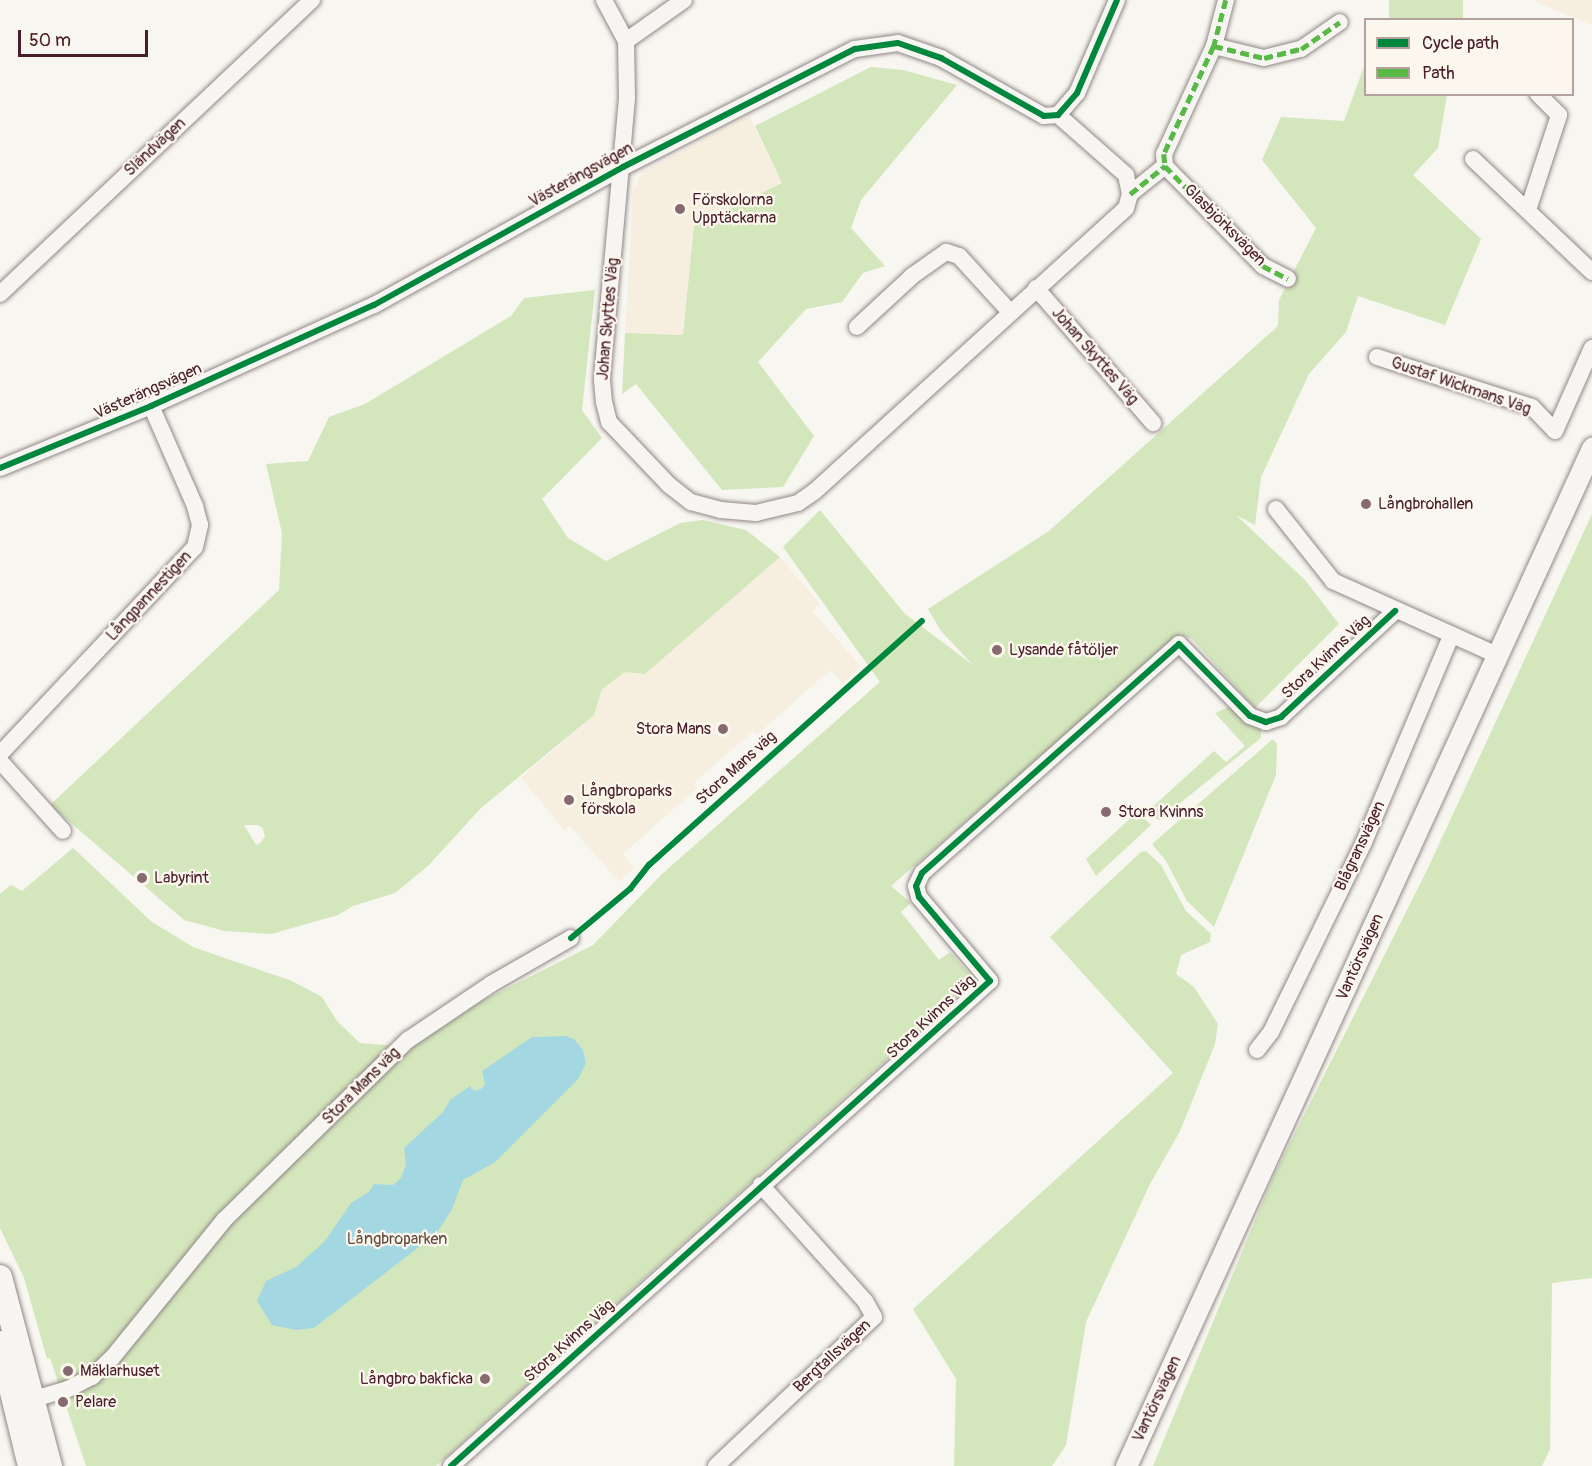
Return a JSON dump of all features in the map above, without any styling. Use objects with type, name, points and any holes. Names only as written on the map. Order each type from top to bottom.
[{"type":"main road","points":[[0,1277],[25,1401],[30,1466]]},
{"type":"main road","points":[[0,1343],[50,1466]]},
{"type":"street","name":"Sländvägen","points":[[0,294],[312,0]]},
{"type":"street","name":"Johan Skyttes Väg","points":[[604,0],[626,42],[622,166],[602,380],[604,402],[609,422],[669,485],[692,502],[756,513],[798,503],[1126,208],[1130,194]]},
{"type":"street","points":[[626,42],[684,0]]},
{"type":"street","points":[[1117,0],[1077,93],[1058,116],[1126,176],[1130,194],[1165,165],[1164,154],[1214,46],[1226,0]]},
{"type":"street","points":[[1214,46],[1264,58],[1301,49],[1340,22]]},
{"type":"street","name":"Västerängsvägen","points":[[0,468],[151,406],[374,305],[622,166],[855,49],[897,43],[941,58],[1044,116],[1058,116]]},
{"type":"street","points":[[1528,210],[1559,115],[1540,96]]},
{"type":"street","points":[[1473,159],[1592,272]]},
{"type":"street","name":"Glasbjörksvägen","points":[[1165,165],[1263,266],[1288,279]]},
{"type":"street","points":[[857,327],[912,276],[946,252],[959,256],[1010,312]]},
{"type":"street","name":"Johan Skyttes Väg","points":[[1036,288],[1154,423]]},
{"type":"street","name":"Gustaf Wickmans Väg","points":[[1377,357],[1532,407],[1555,431],[1592,348]]},
{"type":"street","name":"Långpannestigen","points":[[0,754],[195,547],[200,525],[195,506],[151,406]]},
{"type":"street","name":"Vantörsvägen","points":[[1126,1466],[1592,448]]},
{"type":"street","name":"Stora Kvinns Väg","points":[[1276,509],[1333,581],[1395,611],[1497,655]]},
{"type":"street","name":"Stora Kvinns Väg","points":[[451,1466],[990,981],[919,897],[916,886],[922,873],[1179,644],[1250,716],[1266,722],[1281,717],[1395,611]]},
{"type":"street","name":"Blågransvägen","points":[[1257,1050],[1271,1032],[1364,842],[1451,636]]},
{"type":"street","points":[[0,761],[63,831]]},
{"type":"street","name":"Stora Mans väg","points":[[25,1401],[92,1377],[112,1359],[225,1220],[408,1040],[491,984],[571,938]]},
{"type":"street","name":"Bergtallsvägen","points":[[716,1466],[874,1317],[865,1301],[761,1185]]},
{"type":"shaded area","points":[[1535,0],[1592,0],[1592,25],[1545,6]]},
{"type":"shaded area","name":"Förskolorna Upptäckarna","points":[[749,116],[782,183],[694,226],[683,335],[625,333],[633,192],[642,172]]},
{"type":"shaded area","points":[[780,557],[820,604],[812,611],[861,666],[843,683],[830,670],[757,735],[753,731],[694,783],[697,788],[623,854],[634,868],[619,882],[570,826],[564,830],[521,778],[594,715],[602,689]]},
{"type":"green space","points":[[1389,0],[1463,0],[1463,18],[1389,18]]},
{"type":"green space","points":[[871,67],[903,70],[957,85],[861,200],[851,228],[885,266],[863,273],[842,302],[806,309],[758,362],[814,436],[783,487],[722,490],[636,384],[622,394],[625,333],[683,335],[694,226],[782,183],[755,126]]},
{"type":"green space","name":"Långbroparken","points":[[1364,67],[1364,96],[1447,96],[1438,148],[1413,175],[1481,239],[1445,325],[1358,296],[1346,332],[1309,374],[1261,477],[1255,525],[1236,515],[1305,580],[1339,624],[1255,708],[1192,639],[1180,635],[891,886],[911,903],[901,912],[939,960],[950,952],[975,980],[436,1466],[86,1466],[50,1358],[47,1359],[24,1278],[0,1228],[0,894],[11,885],[22,891],[73,848],[152,922],[193,947],[292,981],[322,997],[337,1021],[360,1043],[412,1047],[472,1006],[593,945],[662,874],[880,682],[783,547],[820,510],[905,614],[973,665],[941,631],[928,609],[1049,531],[1278,326],[1279,300],[1316,228],[1262,160],[1281,117],[1344,121]]},
{"type":"green space","points":[[595,290],[582,410],[602,438],[542,499],[568,538],[606,561],[680,523],[703,520],[746,530],[780,557],[645,674],[625,672],[602,689],[594,715],[481,808],[428,866],[395,893],[353,906],[338,915],[271,934],[225,931],[184,920],[50,805],[279,590],[282,533],[266,464],[308,461],[329,417],[365,404],[511,316],[524,298]],"holes":[[[244,825],[258,825],[263,829],[265,837],[256,845]]]},
{"type":"green space","points":[[1592,514],[1592,1278],[1552,1283],[1550,1449],[1542,1466],[1153,1466],[1274,1175],[1428,868]]},
{"type":"green space","points":[[1229,707],[1247,723],[1261,729],[1261,738],[1159,820],[1149,814],[1147,812],[1214,751],[1226,762],[1245,746],[1215,713]]},
{"type":"green space","points":[[1273,739],[1277,744],[1276,775],[1214,927],[1187,901],[1166,861],[1152,844]]},
{"type":"green space","points":[[1134,815],[1138,820],[1141,815],[1151,825],[1096,876],[1086,859]]},
{"type":"green space","points":[[1146,851],[1161,865],[1186,911],[1211,934],[1210,942],[1181,955],[1176,974],[1194,987],[1218,1024],[1215,1044],[1180,1131],[1150,1184],[1086,1322],[1066,1445],[1052,1466],[954,1466],[956,1379],[913,1309],[1173,1073],[1050,937],[1141,852]]},
{"type":"water","points":[[565,1036],[574,1039],[583,1050],[586,1064],[578,1079],[495,1162],[463,1180],[452,1209],[437,1233],[314,1328],[296,1330],[272,1325],[257,1301],[266,1281],[296,1267],[325,1241],[351,1203],[369,1192],[374,1184],[393,1185],[401,1178],[406,1164],[404,1148],[443,1112],[450,1100],[470,1086],[474,1091],[481,1089],[485,1084],[482,1071],[532,1037]]},
{"type":"marked path","points":[[1226,0],[1214,46],[1164,154],[1165,166],[1263,266],[1288,279]]},
{"type":"marked path","points":[[1214,46],[1264,58],[1301,49],[1340,22]]},
{"type":"marked path","points":[[1130,194],[1165,166]]},
{"type":"cycle path","points":[[0,468],[151,406],[374,305],[623,167],[855,49],[898,43],[941,58],[1044,116],[1058,115],[1077,93],[1117,0]]},
{"type":"cycle path","points":[[451,1466],[990,981],[919,897],[916,886],[922,873],[1179,644],[1250,716],[1266,722],[1281,717],[1395,611]]},
{"type":"cycle path","points":[[571,938],[630,889],[649,865],[922,621]]},
{"type":"place","name":"Förskolorna Upptäckarna","points":[[680,209]]},
{"type":"place","name":"Långbrohallen","points":[[1366,504]]},
{"type":"place","name":"Lysande fåtöljer","points":[[997,650]]},
{"type":"place","name":"Stora Mans","points":[[723,729]]},
{"type":"place","name":"Långbroparks förskola","points":[[569,800]]},
{"type":"place","name":"Stora Kvinns","points":[[1106,812]]},
{"type":"place","name":"Labyrint","points":[[142,878]]},
{"type":"place","name":"Mäklarhuset","points":[[68,1371]]},
{"type":"place","name":"Långbro bakficka","points":[[485,1379]]},
{"type":"place","name":"Pelare","points":[[63,1402]]}]
